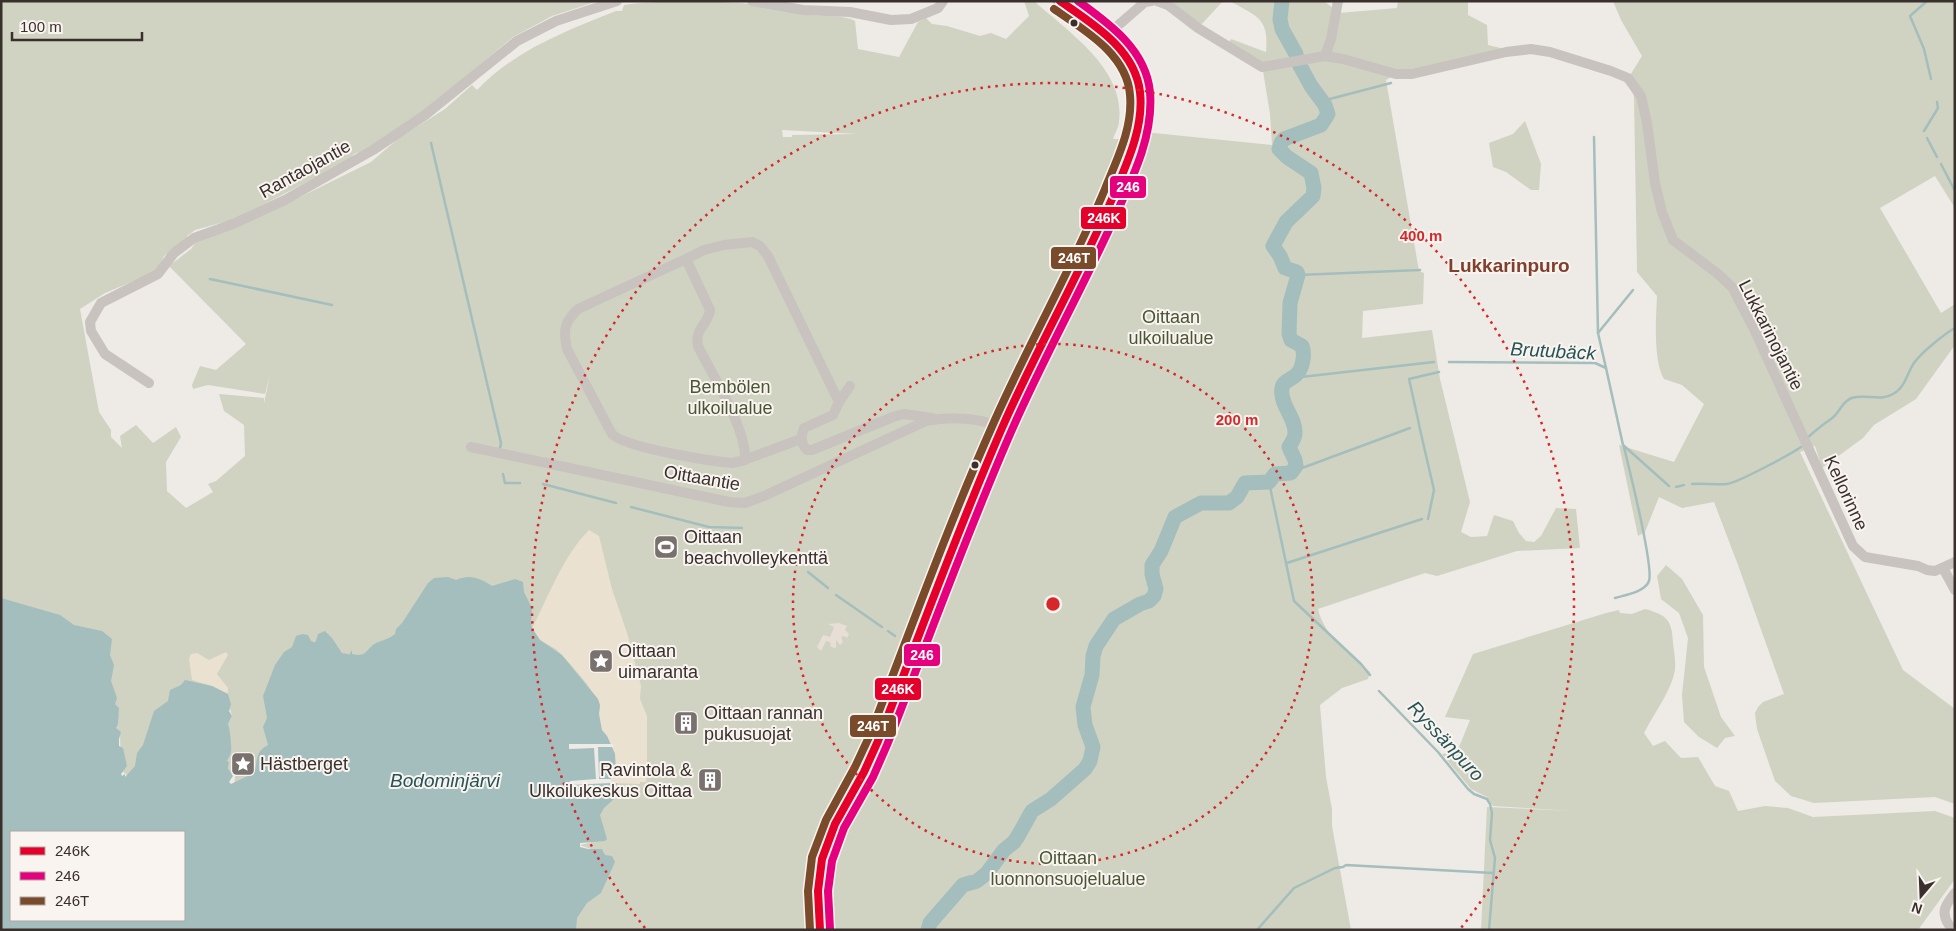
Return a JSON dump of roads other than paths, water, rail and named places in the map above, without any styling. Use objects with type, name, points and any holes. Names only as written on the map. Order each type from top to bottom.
[{"type":"main road","points":[[820,930],[819,876],[826,845],[878,741],[1002,427],[1095,237],[1129,156],[1137,131],[1141,105],[1140,89],[1134,71],[1107,35],[1060,1]]},
{"type":"street","name":"Rantaojantie","points":[[149,384],[105,354],[91,331],[90,322],[102,303],[158,274],[174,253],[194,238],[233,224],[285,200],[373,150],[425,115],[517,41],[556,22],[617,1]]},
{"type":"street","points":[[752,1],[803,10],[850,12],[891,20],[911,19],[938,8],[943,1]]},
{"type":"street","points":[[1107,35],[1145,2],[1152,1]]},
{"type":"street","name":"Lukkarinojantie","points":[[1157,1],[1168,5],[1198,28],[1262,67],[1325,56],[1396,74],[1412,74],[1506,52],[1531,49],[1550,52],[1611,70],[1628,78],[1641,96],[1647,123],[1655,183],[1662,212],[1673,240],[1718,274],[1732,288],[1754,330],[1807,447]]},
{"type":"street","points":[[1325,56],[1331,39],[1338,1]]},
{"type":"street","points":[[801,439],[732,463],[636,446],[617,439],[612,434],[567,349],[564,327],[570,316],[578,309],[704,250],[724,245],[752,242],[760,246],[768,256],[839,402]]},
{"type":"street","points":[[686,260],[710,310],[707,319],[697,333],[698,346],[738,424],[746,450],[745,460]]},
{"type":"street","points":[[850,386],[833,415],[804,428],[801,439],[803,446],[807,450],[812,450],[904,414],[935,419]]},
{"type":"street","name":"Oittaantie","points":[[471,447],[729,502],[746,503],[926,421],[935,419],[971,419],[1002,427]]},
{"type":"street","name":"Kellorinne","points":[[1807,447],[1853,546],[1858,552],[1865,557],[1918,566],[1928,570],[1935,571],[1943,568]]},
{"type":"street","points":[[1955,562],[1943,568],[1955,590]]},
{"type":"street","points":[[1950,925],[1944,913],[1945,905],[1955,893]]},
{"type":"water","name":"Bodominjärvi","points":[[448,577],[456,580],[466,577],[475,578],[492,586],[515,579],[523,582],[524,592],[532,608],[532,628],[540,640],[562,655],[598,699],[602,730],[607,736],[615,754],[616,770],[611,778],[611,783],[617,783],[617,785],[612,786],[615,787],[614,799],[604,808],[600,815],[607,839],[605,841],[580,843],[580,847],[602,849],[605,855],[612,856],[615,862],[601,893],[587,903],[577,918],[576,930],[1,930],[1,598],[60,615],[74,625],[102,631],[112,639],[110,655],[114,665],[111,681],[117,698],[115,704],[119,708],[116,728],[121,732],[119,746],[123,748],[127,766],[121,774],[122,776],[125,774],[125,777],[135,766],[137,753],[143,745],[154,711],[168,701],[170,690],[181,685],[185,680],[212,686],[228,694],[231,704],[229,711],[232,716],[228,724],[231,738],[231,753],[227,761],[229,762],[228,768],[233,776],[229,782],[231,784],[254,773],[258,754],[268,745],[263,727],[267,718],[263,696],[275,665],[284,652],[292,647],[296,636],[308,635],[311,641],[314,642],[318,634],[325,631],[342,653],[349,655],[352,650],[352,654],[364,654],[376,643],[395,634],[396,629],[428,583],[434,578]]},
{"type":"waterway","points":[[1282,1],[1280,19],[1282,29],[1296,54]]},
{"type":"waterway","points":[[1927,1],[1910,16],[1924,49],[1931,79]]},
{"type":"waterway","points":[[928,930],[930,923],[963,885],[977,881],[987,873],[1004,850],[1014,842],[1032,811],[1051,799],[1085,769],[1090,761],[1093,747],[1085,725],[1083,707],[1092,675],[1093,656],[1096,646],[1114,619],[1149,601],[1154,596],[1156,589],[1152,565],[1161,551],[1175,517],[1201,503],[1229,503],[1237,497],[1245,483],[1269,482],[1275,474],[1291,473],[1296,466],[1289,447],[1294,437],[1295,427],[1283,400],[1282,388],[1298,372],[1303,361],[1302,346],[1291,340],[1289,334],[1290,303],[1298,275],[1297,272],[1285,268],[1273,246],[1286,222],[1313,196],[1314,188],[1311,173],[1287,157],[1279,149],[1284,139],[1321,125],[1328,114],[1325,105],[1311,86],[1299,64]]},
{"type":"waterway","points":[[1322,101],[1391,83]]},
{"type":"waterway","points":[[1924,131],[1938,108],[1937,102]]},
{"type":"waterway","points":[[1594,137],[1598,333]]},
{"type":"waterway","points":[[1927,138],[1937,157]]},
{"type":"waterway","points":[[431,143],[501,443],[500,448]]},
{"type":"waterway","points":[[1941,164],[1955,191]]},
{"type":"waterway","points":[[1298,275],[1420,270]]},
{"type":"waterway","points":[[210,279],[332,305]]},
{"type":"waterway","points":[[1606,368],[1598,333],[1633,290]]},
{"type":"waterway","name":"Brutubäck","points":[[1807,438],[1834,416],[1848,400],[1861,397],[1884,397],[1897,391],[1917,359],[1933,344],[1955,328]]},
{"type":"waterway","name":"Brutubäck","points":[[1292,378],[1434,362]]},
{"type":"waterway","name":"Brutubäck","points":[[1449,362],[1595,363],[1606,368],[1623,445],[1669,486]]},
{"type":"waterway","name":"Brutubäck","points":[[1419,424],[1409,379],[1439,372]]},
{"type":"waterway","points":[[1419,425],[1434,490],[1428,519]]},
{"type":"waterway","name":"Brutubäck","points":[[1294,471],[1410,428]]},
{"type":"waterway","points":[[1615,598],[1634,593],[1643,588],[1649,581],[1650,572],[1645,537],[1624,447]]},
{"type":"waterway","name":"Brutubäck","points":[[1692,484],[1727,484],[1733,482],[1764,468],[1801,447]]},
{"type":"waterway","points":[[503,474],[505,483],[520,483]]},
{"type":"waterway","name":"Ryssänpuro","points":[[1269,482],[1294,601],[1361,664],[1370,675]]},
{"type":"waterway","points":[[543,484],[616,503]]},
{"type":"waterway","name":"Brutubäck","points":[[1676,487],[1684,485]]},
{"type":"waterway","points":[[631,507],[709,527],[742,528]]},
{"type":"waterway","points":[[1287,563],[1422,519]]},
{"type":"waterway","points":[[808,572],[828,588]]},
{"type":"waterway","points":[[836,595],[882,627]]},
{"type":"waterway","points":[[888,631],[895,636]]},
{"type":"waterway","name":"Ryssänpuro","points":[[1379,691],[1438,752],[1468,789],[1474,794],[1487,799],[1490,804],[1492,813],[1490,840],[1495,858],[1489,930]]},
{"type":"waterway","points":[[1257,930],[1294,888],[1335,868],[1346,865],[1493,873]]},
{"type":"place","name":"Oittaan beachvolleykenttä","points":[[666,547]]},
{"type":"place","name":"Oittaan uimaranta","points":[[601,661]]},
{"type":"place","name":"Oittaan rannan pukusuojat","points":[[686,723]]},
{"type":"place","name":"Hästberget","points":[[243,764]]},
{"type":"place","name":"Ravintola & Ulkoilukeskus Oittaa","points":[[710,780]]},
{"type":"district","name":"Lukkarinpuro","points":[[1509,265]]},
{"type":"park label","name":"Oittaan ulkoilualue","points":[[1171,327]]},
{"type":"park label","name":"Bembölen ulkoilualue","points":[[730,397]]},
{"type":"park label","name":"Oittaan luonnonsuojelualue","points":[[1068,868]]}]
